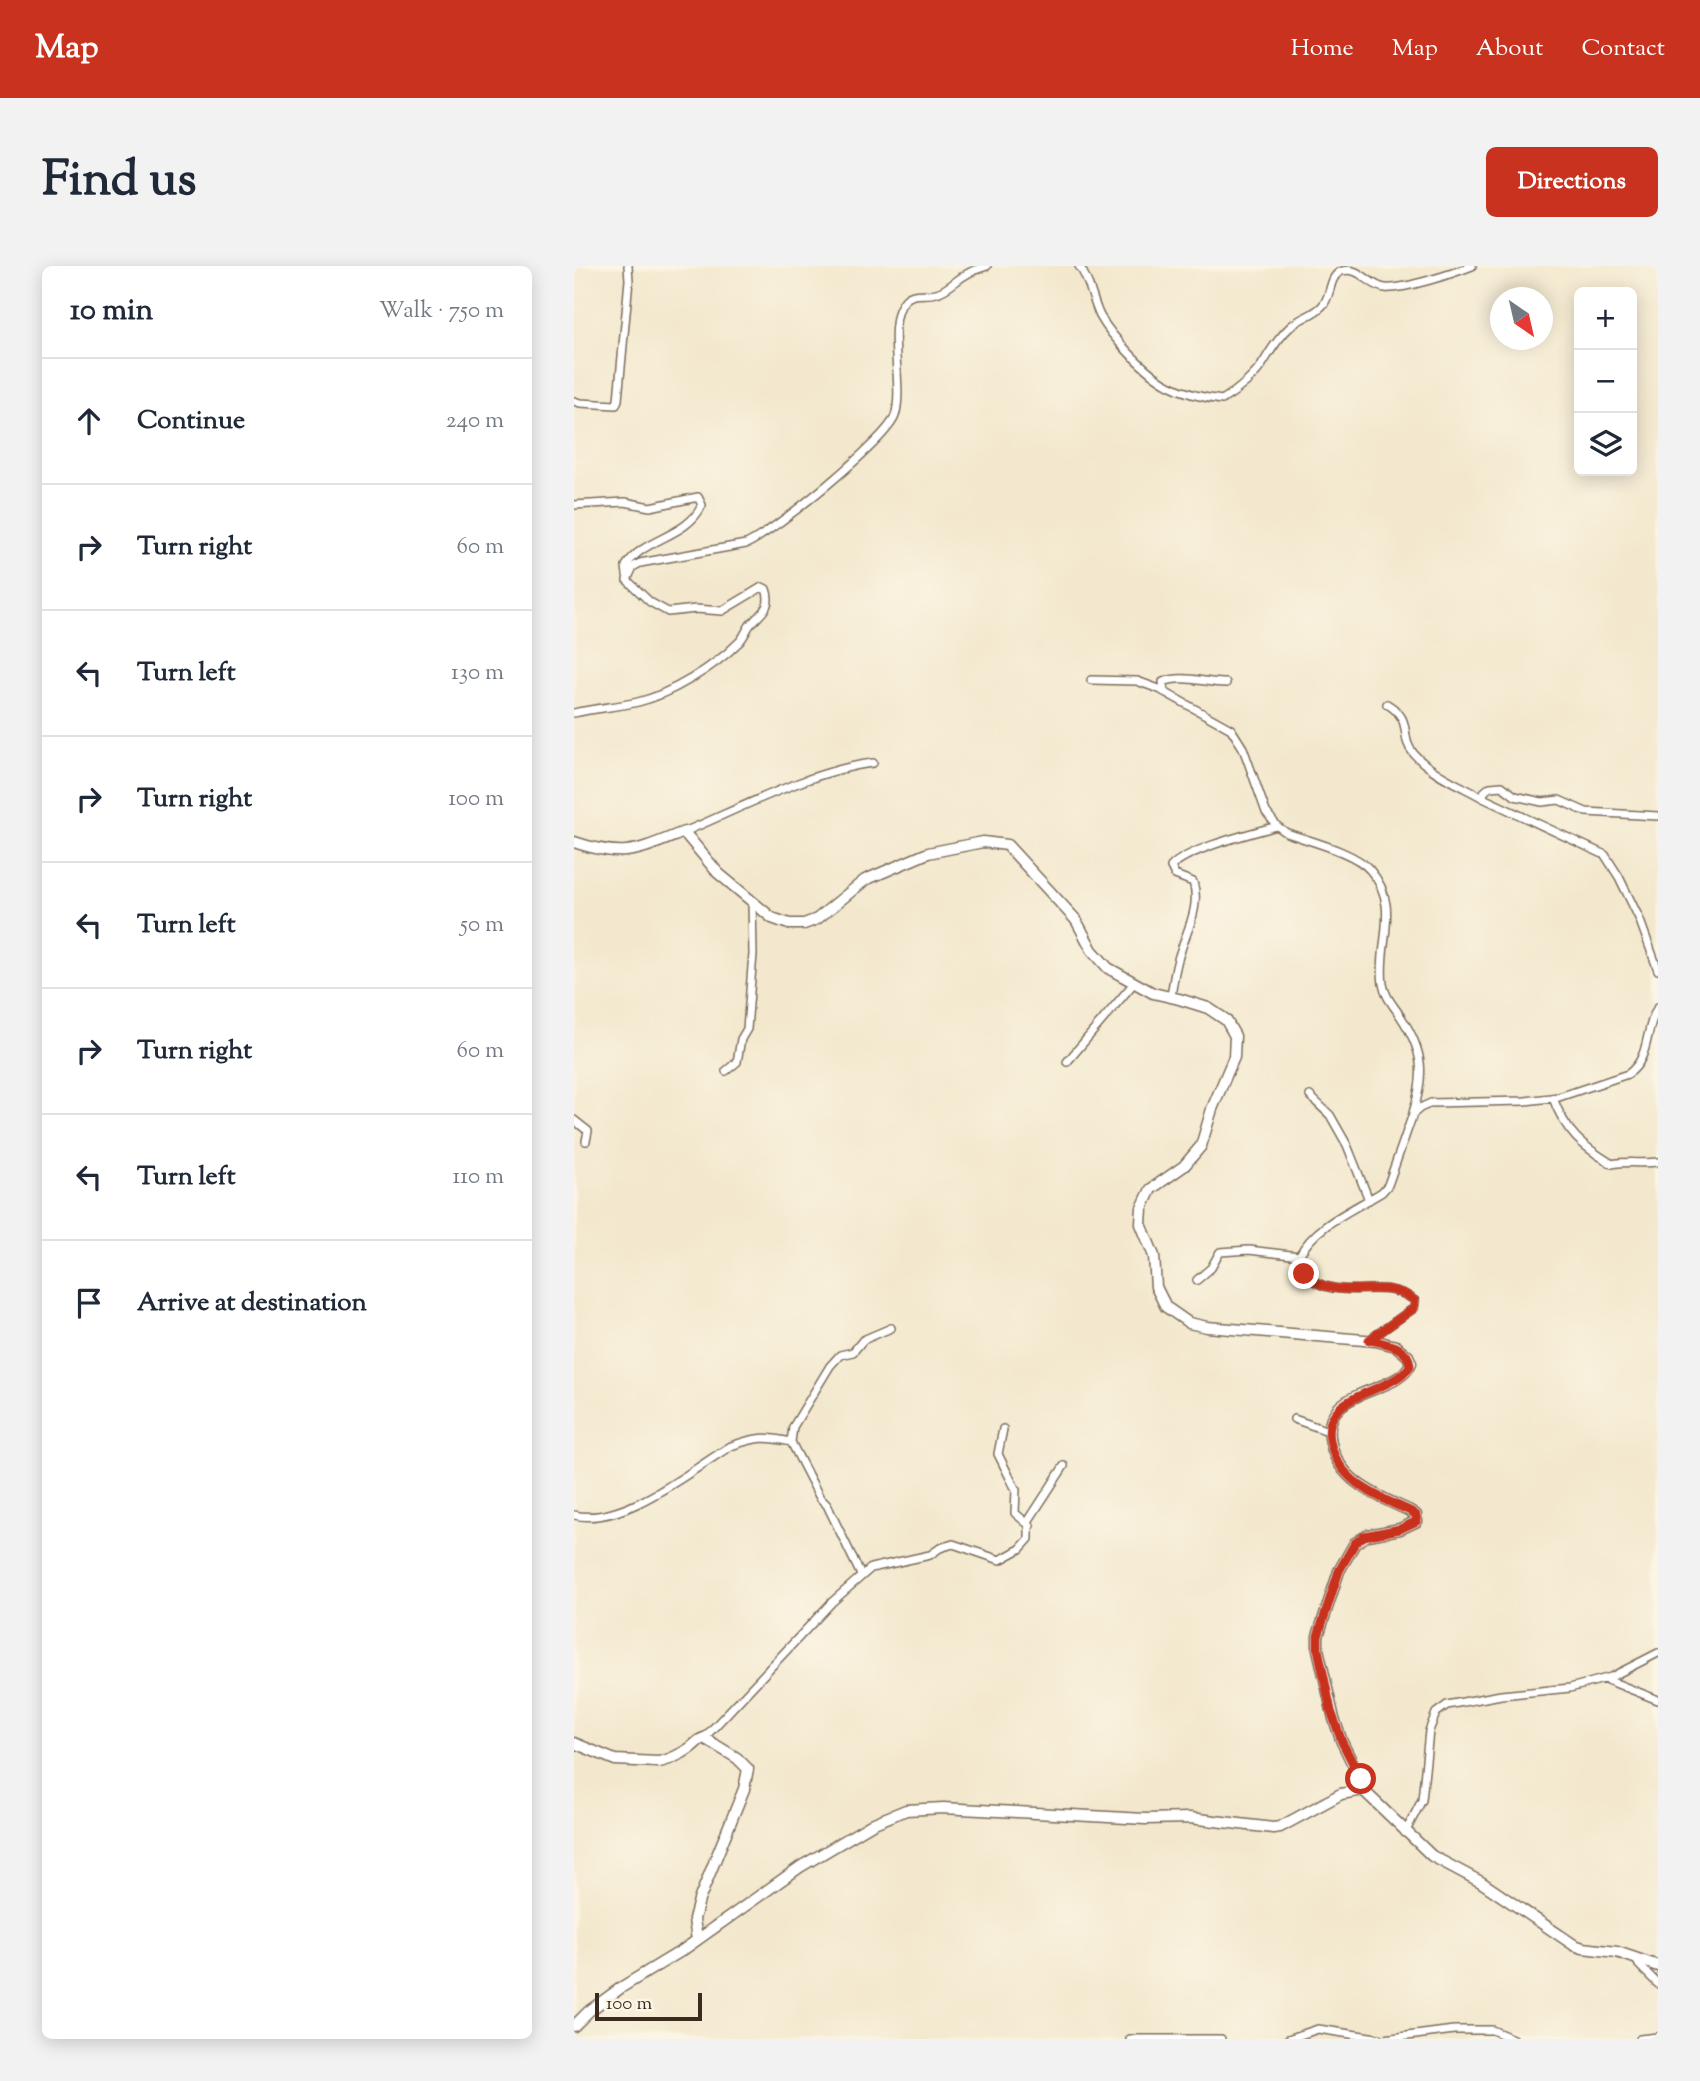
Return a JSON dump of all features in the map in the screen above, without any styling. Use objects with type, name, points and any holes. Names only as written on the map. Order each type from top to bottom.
[{"type":"street","points":[[574,401],[616,405],[629,280],[628,266]]},
{"type":"street","points":[[627,575],[640,563],[746,544],[761,537],[811,498],[875,443],[894,419],[899,398],[897,321],[905,300],[917,294],[938,293],[969,273],[987,266]]},
{"type":"street","points":[[1079,266],[1105,324],[1137,360],[1168,385],[1222,400],[1250,377],[1291,326],[1325,304],[1333,279],[1338,273],[1346,269],[1353,270],[1363,274],[1374,285],[1394,288],[1472,266]]},
{"type":"street","points":[[574,505],[625,502],[650,507],[698,497],[702,505],[695,518],[673,533],[639,550],[626,566],[627,580],[631,587],[668,612],[722,611],[762,587],[766,589],[769,603],[762,616],[751,625],[740,642],[692,680],[640,702],[574,713]]},
{"type":"street","points":[[1164,692],[1163,682],[1175,677],[1226,683]]},
{"type":"street","points":[[1091,680],[1137,681],[1164,692],[1231,730],[1243,748],[1266,812],[1277,826],[1287,833],[1356,859],[1370,870],[1384,895],[1388,919],[1382,982],[1386,995],[1419,1051],[1422,1068],[1420,1091],[1388,1185],[1382,1192],[1315,1233],[1299,1256],[1299,1264],[1304,1274],[1323,1287],[1350,1291],[1392,1289],[1415,1301],[1414,1308],[1369,1340]]},
{"type":"street","points":[[1387,704],[1402,716],[1408,745],[1413,753],[1435,771],[1483,798],[1605,855],[1639,918],[1658,970]]},
{"type":"street","points":[[574,842],[607,852],[625,853],[823,775],[873,763]]},
{"type":"street","points":[[1483,798],[1484,792],[1490,787],[1502,786],[1515,796],[1542,802],[1559,800],[1586,812],[1658,816]]},
{"type":"street","points":[[1171,997],[1180,951],[1194,911],[1196,892],[1193,882],[1175,875],[1171,867],[1177,859],[1197,851],[1277,826]]},
{"type":"street","points":[[684,832],[718,873],[777,922],[789,924],[810,923],[832,909],[859,884],[875,875],[942,849],[983,842],[1007,845],[1050,895],[1068,911],[1101,962],[1115,973],[1153,993],[1201,1006],[1218,1014],[1232,1027],[1236,1042],[1234,1057],[1201,1146],[1184,1166],[1151,1189],[1145,1199],[1142,1224],[1154,1256],[1156,1287],[1160,1299],[1182,1320],[1199,1326],[1369,1340],[1396,1346],[1408,1356],[1410,1366],[1396,1379],[1376,1386],[1340,1407],[1332,1418],[1328,1431],[1334,1456],[1351,1478],[1370,1493],[1410,1511],[1416,1515],[1417,1521],[1400,1529],[1364,1536],[1355,1543],[1339,1571],[1318,1636],[1318,1649],[1331,1711],[1342,1742],[1366,1791],[1405,1833],[1432,1856],[1481,1882],[1574,1945],[1635,1956],[1658,1966]]},
{"type":"street","points":[[726,1071],[737,1062],[741,1039],[747,1029],[753,954],[752,901]]},
{"type":"street","points":[[1067,1062],[1134,982]]},
{"type":"street","points":[[1413,1114],[1432,1103],[1553,1098],[1628,1073],[1636,1068],[1643,1056],[1658,1007]]},
{"type":"street","points":[[1310,1096],[1330,1115],[1360,1175],[1369,1200]]},
{"type":"street","points":[[1553,1098],[1569,1132],[1586,1148],[1612,1164],[1624,1161],[1641,1164],[1658,1162]]},
{"type":"street","points":[[574,1121],[588,1131],[586,1141]]},
{"type":"street","points":[[1196,1280],[1211,1268],[1220,1252],[1249,1250],[1299,1256]]},
{"type":"street","points":[[862,1574],[791,1442],[793,1427],[839,1355],[853,1352],[863,1340],[891,1328]]},
{"type":"street","points":[[1294,1419],[1328,1431]]},
{"type":"street","points":[[1003,1429],[998,1454],[1016,1490],[1015,1513],[1030,1526]]},
{"type":"street","points":[[574,1515],[607,1515],[639,1502],[738,1443],[765,1437],[791,1442]]},
{"type":"street","points":[[574,1744],[615,1760],[664,1762],[686,1751],[700,1738],[704,1738],[832,1602],[871,1568],[930,1555],[953,1544],[1000,1560],[1020,1549],[1029,1539],[1033,1513],[1064,1466]]},
{"type":"street","points":[[1405,1833],[1422,1800],[1429,1731],[1436,1713],[1447,1705],[1501,1695],[1570,1688],[1604,1679],[1658,1653]]},
{"type":"street","points":[[1604,1679],[1658,1700]]},
{"type":"street","points":[[698,1940],[694,1919],[699,1900],[721,1851],[748,1777],[745,1763],[704,1738]]},
{"type":"street","points":[[574,2026],[589,2011],[622,1987],[698,1940],[816,1857],[874,1823],[906,1810],[953,1808],[1145,1819],[1190,1818],[1273,1828],[1280,1827],[1341,1794],[1366,1791]]},
{"type":"street","points":[[1635,1956],[1639,1965],[1658,1984]]},
{"type":"street","points":[[1288,2039],[1318,2029],[1383,2039],[1454,2030],[1492,2030],[1513,2039]]},
{"type":"street","points":[[1640,2039],[1658,2037]]},
{"type":"street","points":[[1130,2039],[1221,2039]]},
{"type":"route","points":[[1304,1274],[1323,1287],[1350,1291],[1392,1289],[1415,1301],[1414,1308],[1369,1340],[1396,1346],[1408,1356],[1410,1366],[1396,1379],[1376,1386],[1340,1407],[1332,1418],[1328,1431],[1334,1456],[1351,1478],[1370,1493],[1410,1511],[1416,1515],[1417,1521],[1400,1529],[1364,1536],[1355,1543],[1339,1571],[1318,1636],[1318,1649],[1328,1686],[1331,1711],[1342,1742],[1361,1779]]}]
